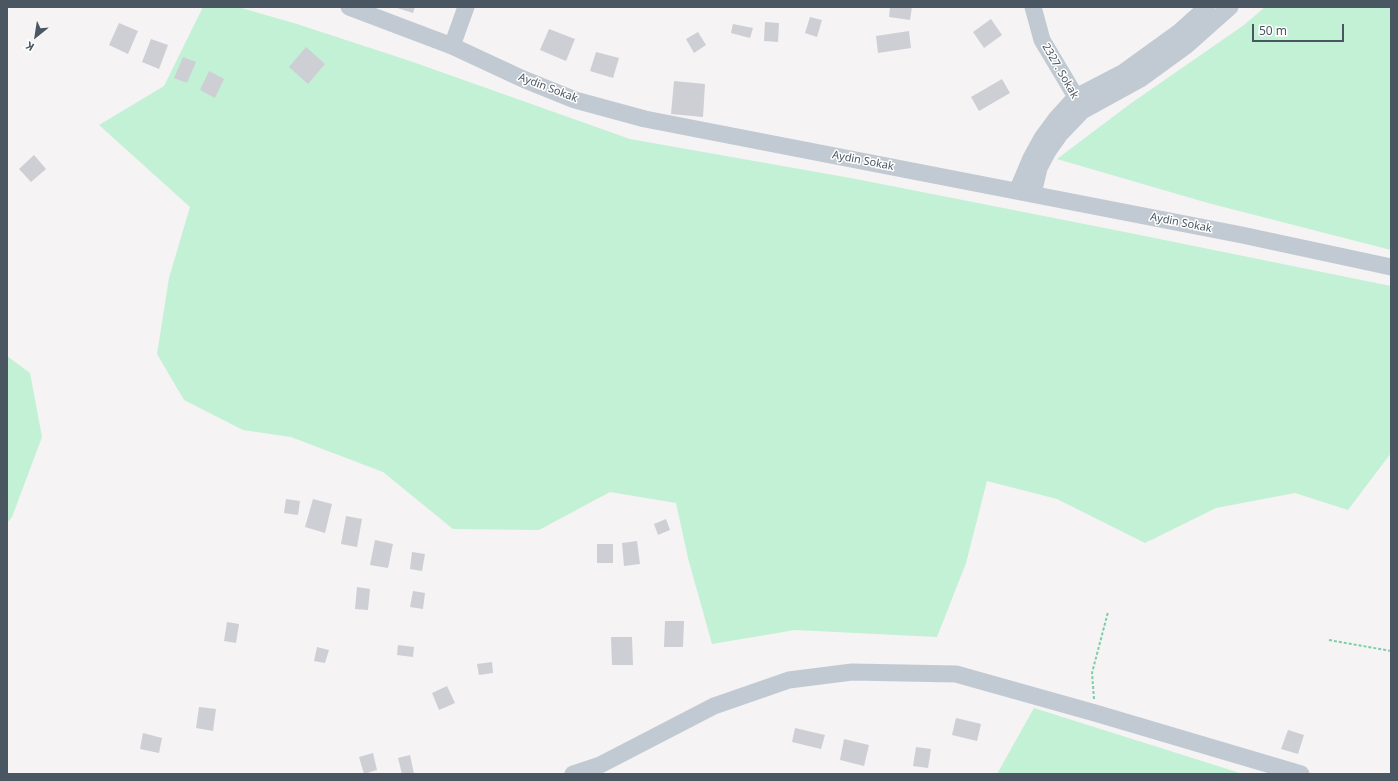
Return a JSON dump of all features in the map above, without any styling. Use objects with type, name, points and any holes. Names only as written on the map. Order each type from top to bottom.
[{"type":"street","name":"Aydin Sokak","points":[[349,7],[452,46],[523,79],[575,100],[645,119],[1242,235],[1391,267]]},
{"type":"street","points":[[452,46],[466,7]]},
{"type":"street","name":"2327. Sokak","points":[[1033,7],[1042,40],[1079,104]]},
{"type":"street","points":[[1025,192],[1048,151],[1079,104],[1178,33],[1207,7]]},
{"type":"street","points":[[1079,104],[1142,78],[1186,46],[1230,7]]},
{"type":"street","points":[[572,774],[600,765],[714,706],[790,680],[852,672],[956,674],[1095,713],[1301,774]]},
{"type":"path","points":[[1095,713],[1092,673],[1108,612]]},
{"type":"path","points":[[1329,640],[1391,651]]},
{"type":"green space","points":[[203,7],[238,7],[297,24],[410,61],[630,139],[856,179],[1391,286],[1391,453],[1348,510],[1295,493],[1216,508],[1145,543],[1057,499],[987,481],[966,563],[937,637],[795,630],[712,644],[688,558],[676,503],[610,492],[539,530],[453,529],[383,472],[291,437],[243,430],[184,400],[157,354],[169,278],[190,207],[99,125],[164,86]]},
{"type":"green space","points":[[1265,7],[1391,7],[1391,250],[1208,203],[1057,159],[1130,104],[1244,25]]},
{"type":"green space","points":[[7,356],[30,373],[42,437],[12,517],[7,523]]},
{"type":"green space","points":[[1034,708],[1243,774],[997,774]]},
{"type":"building","points":[[394,7],[415,7],[413,13]]},
{"type":"building","points":[[890,7],[912,7],[910,20],[889,17]]},
{"type":"building","points":[[810,17],[822,20],[817,37],[805,33]]},
{"type":"building","points":[[991,19],[1002,35],[984,48],[973,32]]},
{"type":"building","points":[[765,22],[779,23],[778,42],[764,41]]},
{"type":"building","points":[[119,23],[138,31],[128,54],[109,45]]},
{"type":"building","points":[[733,24],[753,28],[750,38],[731,33]]},
{"type":"building","points":[[549,29],[575,39],[566,61],[540,50]]},
{"type":"building","points":[[909,31],[911,48],[878,53],[876,36]]},
{"type":"building","points":[[698,32],[706,45],[694,53],[686,39]]},
{"type":"building","points":[[151,39],[168,45],[159,69],[142,62]]},
{"type":"building","points":[[306,47],[325,64],[308,84],[289,67]]},
{"type":"building","points":[[596,52],[619,58],[613,78],[590,71]]},
{"type":"building","points":[[183,57],[196,62],[187,83],[174,78]]},
{"type":"building","points":[[209,71],[224,79],[215,98],[200,90]]},
{"type":"building","points":[[1002,79],[1010,93],[979,111],[971,97]]},
{"type":"building","points":[[674,81],[705,84],[703,117],[671,114]]},
{"type":"building","points":[[34,155],[46,169],[31,182],[19,169]]},
{"type":"building","points":[[286,499],[300,501],[298,515],[284,513]]},
{"type":"building","points":[[313,499],[332,504],[325,533],[305,527]]},
{"type":"building","points":[[346,516],[362,519],[357,547],[341,544]]},
{"type":"building","points":[[666,519],[670,530],[658,535],[654,524]]},
{"type":"building","points":[[375,540],[393,544],[388,568],[370,565]]},
{"type":"building","points":[[637,541],[640,564],[624,566],[622,543]]},
{"type":"building","points":[[597,544],[613,544],[613,563],[597,563]]},
{"type":"building","points":[[412,552],[425,554],[422,571],[410,569]]},
{"type":"building","points":[[357,587],[370,589],[368,610],[355,609]]},
{"type":"building","points":[[413,591],[425,593],[423,609],[410,607]]},
{"type":"building","points":[[665,621],[684,621],[683,647],[664,647]]},
{"type":"building","points":[[227,622],[239,624],[236,643],[224,641]]},
{"type":"building","points":[[611,637],[632,637],[633,665],[612,665]]},
{"type":"building","points":[[398,645],[414,647],[413,657],[397,655]]},
{"type":"building","points":[[317,647],[329,650],[325,663],[314,661]]},
{"type":"building","points":[[492,662],[493,673],[479,675],[477,664]]},
{"type":"building","points":[[447,686],[455,703],[439,710],[432,693]]},
{"type":"building","points":[[199,707],[216,709],[213,731],[196,728]]},
{"type":"building","points":[[956,718],[981,724],[977,741],[952,735]]},
{"type":"building","points":[[795,728],[825,735],[821,749],[792,742]]},
{"type":"building","points":[[1288,730],[1304,735],[1298,754],[1281,749]]},
{"type":"building","points":[[143,733],[162,738],[159,753],[140,749]]},
{"type":"building","points":[[844,739],[869,745],[864,766],[840,760]]},
{"type":"building","points":[[916,747],[931,749],[928,768],[913,766]]},
{"type":"building","points":[[373,753],[377,770],[364,774],[359,757]]},
{"type":"building","points":[[410,755],[414,774],[402,774],[398,758]]}]
